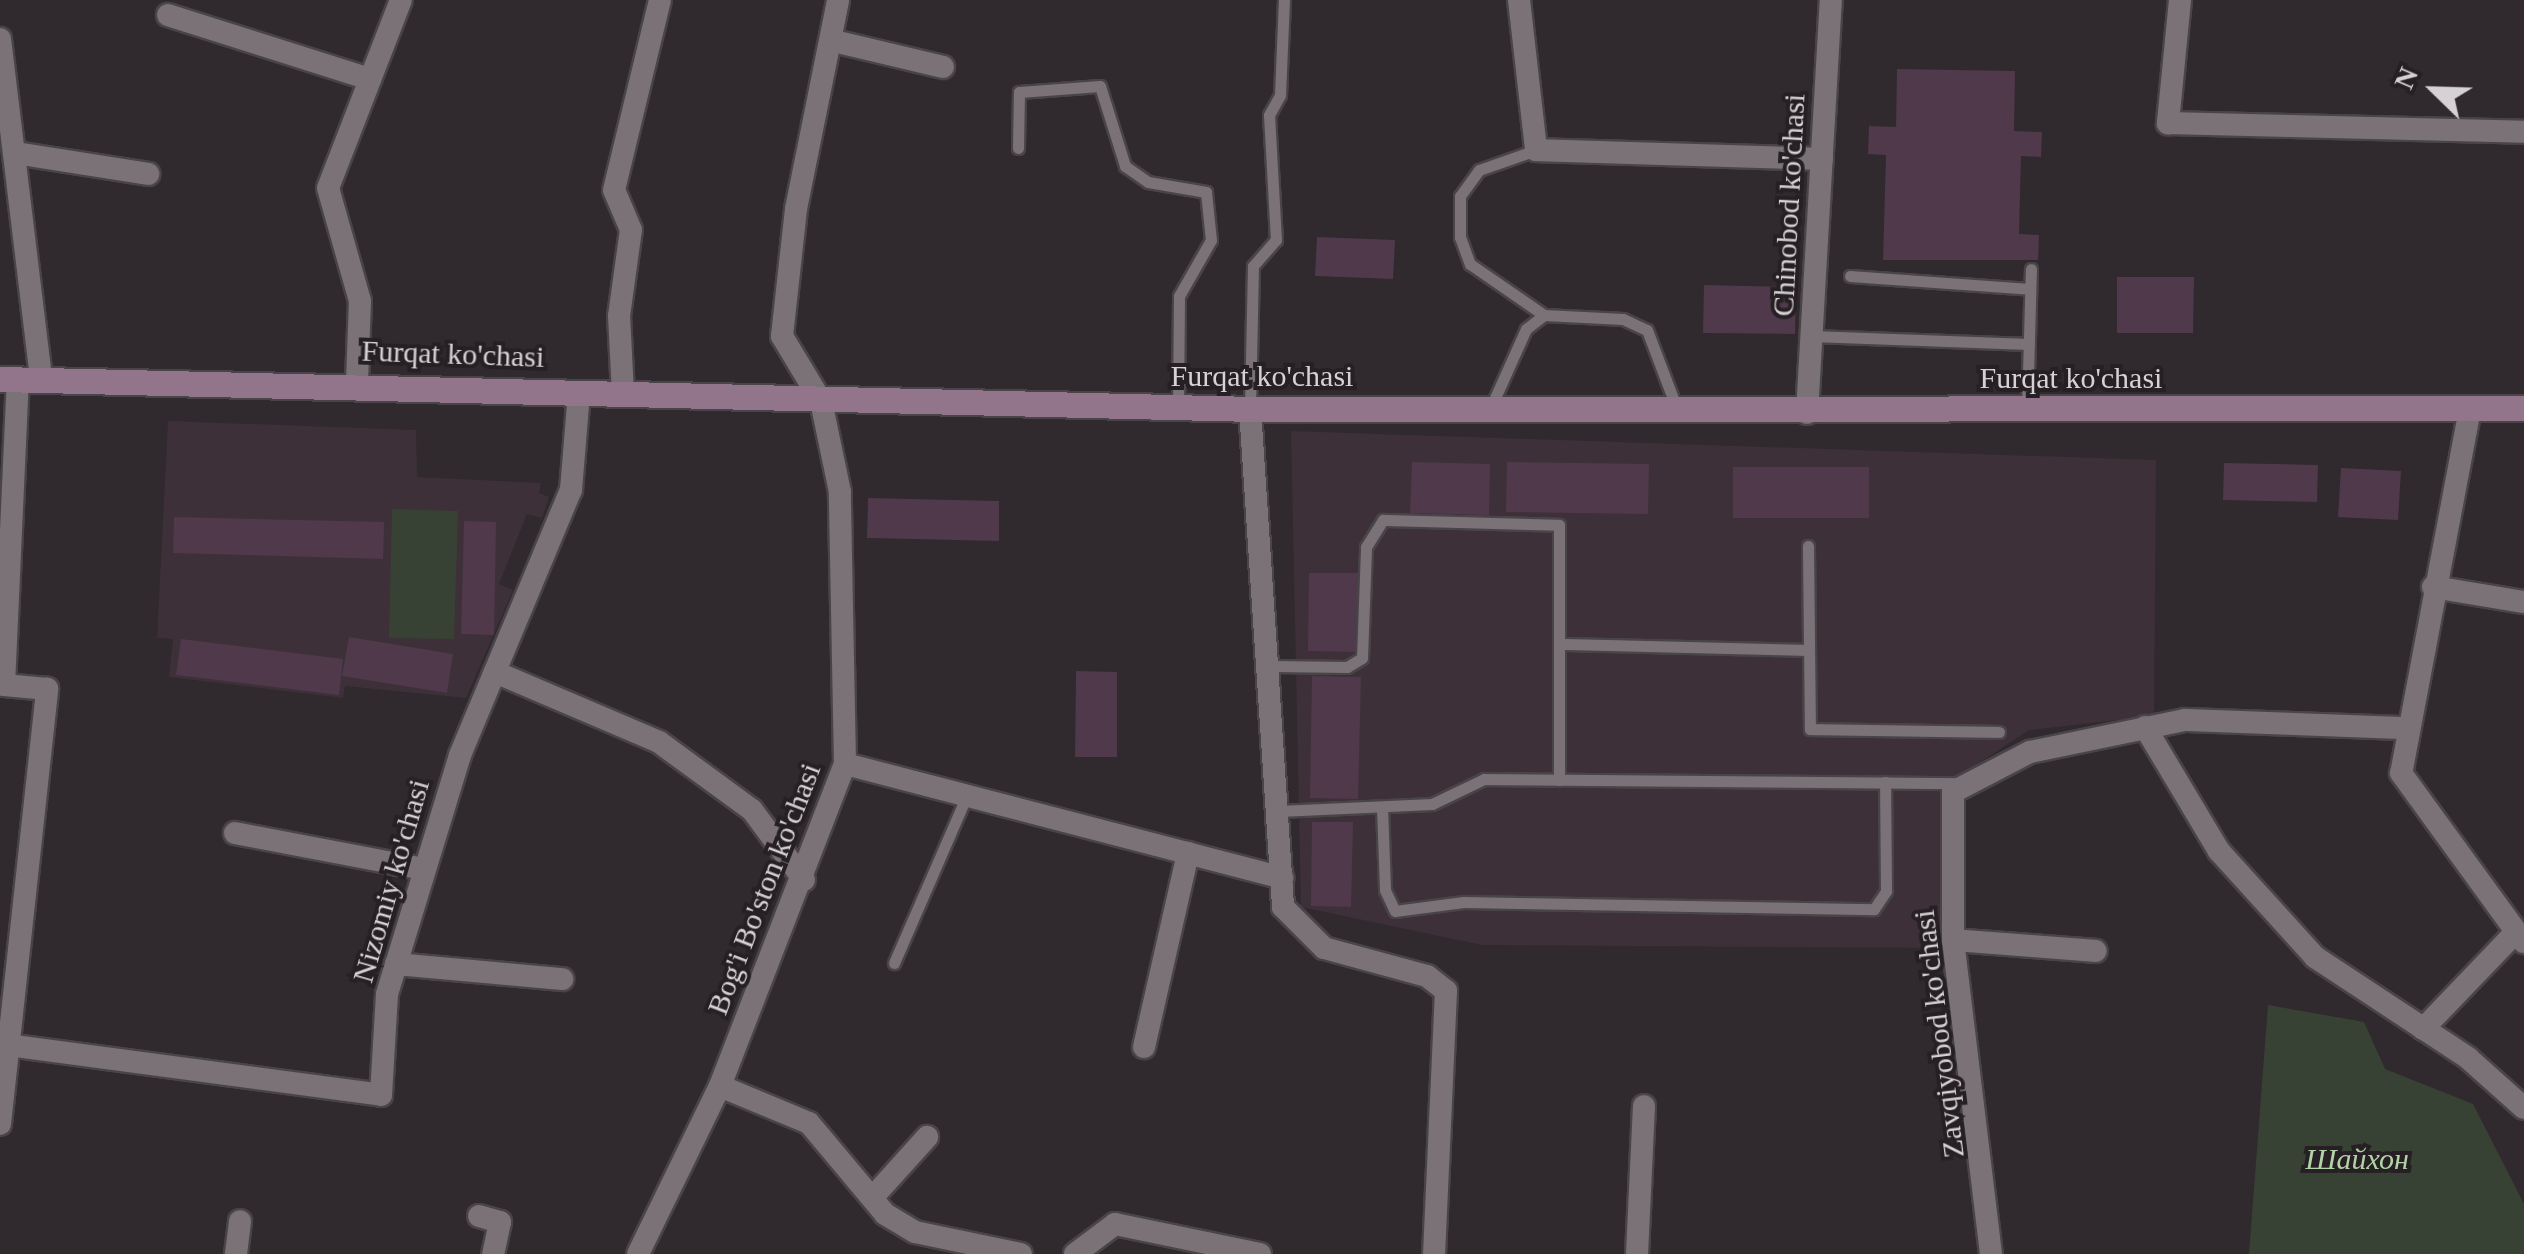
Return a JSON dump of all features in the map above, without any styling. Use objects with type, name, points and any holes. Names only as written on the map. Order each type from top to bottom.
[{"type":"main road","name":"Furqat ko'chasi","points":[[20,379],[357,382],[821,402],[1250,409],[1807,412],[2524,408]]},
{"type":"street","points":[[357,382],[354,262],[328,188],[401,0]]},
{"type":"street","points":[[622,394],[619,316],[631,230],[614,190],[660,0]]},
{"type":"street","name":"Bog'i Bo'ston ko'chasi","points":[[638,1254],[720,1086],[804,880],[845,764],[847,590],[821,402],[782,336],[796,209],[834,40],[838,0]]},
{"type":"street","points":[[1518,0],[1536,150],[1822,159]]},
{"type":"street","name":"Chinobod ko'chasi","points":[[1807,412],[1832,0]]},
{"type":"street","points":[[2180,0],[2168,123],[2524,132]]},
{"type":"street","points":[[168,15],[370,79]]},
{"type":"street","points":[[0,38],[16,154],[20,379],[2,685],[47,689],[8,922],[8,1046],[1,1116]]},
{"type":"street","points":[[834,40],[943,67]]},
{"type":"street","points":[[16,154],[148,174]]},
{"type":"street","name":"Nizomiy ko'chasi","points":[[8,1046],[381,1094],[396,964],[424,869],[495,672],[572,490],[579,392]]},
{"type":"street","points":[[2424,1029],[2518,939],[2400,773],[2404,728],[2470,408]]},
{"type":"street","points":[[1250,409],[1272,666],[1283,907],[1324,948],[1427,976],[1446,991],[1434,1254]]},
{"type":"street","points":[[2433,587],[2524,602]]},
{"type":"street","points":[[495,672],[659,742],[752,810],[804,880]]},
{"type":"street","points":[[1962,783],[2030,752],[2185,720],[2404,728]]},
{"type":"street","points":[[2146,727],[2219,851],[2315,957],[2424,1029],[2524,1108]]},
{"type":"street","points":[[845,764],[1282,878]]},
{"type":"street","name":"Zavqiyobod ko'chasi","points":[[1962,783],[1951,803],[1953,940],[1991,1254]]},
{"type":"street","points":[[235,833],[424,869]]},
{"type":"street","points":[[1144,1046],[1188,853]]},
{"type":"street","points":[[1953,940],[2096,951]]},
{"type":"street","points":[[396,964],[562,979]]},
{"type":"street","points":[[720,1086],[810,1123],[872,1197],[914,1232],[1021,1254]]},
{"type":"street","points":[[1637,1254],[1644,1106]]},
{"type":"street","points":[[872,1197],[927,1136]]},
{"type":"street","points":[[478,1216],[500,1222],[494,1254]]},
{"type":"street","points":[[236,1254],[240,1221]]},
{"type":"street","points":[[1075,1254],[1114,1224],[1260,1254]]},
{"type":"lane","points":[[1250,409],[1252,266],[1276,240],[1269,114],[1280,95],[1284,0]]},
{"type":"lane","points":[[1018,148],[1019,92],[1100,86],[1124,166],[1148,182],[1206,192],[1211,240],[1179,296],[1178,408]]},
{"type":"lane","points":[[1536,150],[1479,170],[1460,196],[1460,237],[1470,264],[1544,314],[1623,318],[1647,330],[1678,411]]},
{"type":"lane","points":[[2027,410],[2031,269]]},
{"type":"lane","points":[[1850,276],[2030,289]]},
{"type":"lane","points":[[1490,409],[1526,328],[1544,314]]},
{"type":"lane","points":[[1812,336],[2029,344]]},
{"type":"lane","points":[[1272,666],[1347,667],[1362,658],[1366,547],[1383,520],[1559,525],[1559,780]]},
{"type":"lane","points":[[1808,546],[1804,650],[1810,729],[1998,732]]},
{"type":"lane","points":[[1561,644],[1804,650]]},
{"type":"lane","points":[[1279,811],[1432,804],[1484,779],[1962,783]]},
{"type":"lane","points":[[1382,807],[1384,890],[1395,912],[1463,902],[1874,910],[1886,891],[1886,782]]},
{"type":"lane","points":[[894,963],[966,795]]},
{"type":"shaded area","points":[[168,421],[416,430],[417,477],[541,483],[539,493],[549,497],[542,518],[527,514],[499,584],[513,590],[466,698],[345,686],[343,698],[169,677],[173,639],[157,638]]},
{"type":"shaded area","points":[[1291,431],[2156,460],[2154,716],[2029,730],[1941,788],[1946,948],[1482,945],[1301,907]]},
{"type":"green space","points":[[392,509],[458,511],[454,639],[389,638]]},
{"type":"green space","name":"Шайхон","points":[[2268,1005],[2364,1022],[2385,1069],[2473,1104],[2524,1204],[2524,1254],[2249,1254]]},
{"type":"building","points":[[1897,69],[2015,71],[2014,131],[2042,132],[2041,157],[2021,156],[2019,234],[2039,235],[2038,260],[1883,260],[1886,155],[1868,154],[1869,126],[1896,127]]},
{"type":"building","points":[[1317,237],[1395,240],[1393,279],[1315,276]]},
{"type":"building","points":[[2117,277],[2194,277],[2193,333],[2117,333]]},
{"type":"building","points":[[1704,285],[1796,287],[1795,334],[1703,333]]},
{"type":"building","points":[[1412,462],[1490,464],[1489,515],[1410,513]]},
{"type":"building","points":[[1507,462],[1649,464],[1648,514],[1506,512]]},
{"type":"building","points":[[2224,463],[2318,465],[2317,502],[2223,500]]},
{"type":"building","points":[[1733,467],[1869,467],[1869,518],[1733,518]]},
{"type":"building","points":[[2341,468],[2401,471],[2398,520],[2338,517]]},
{"type":"building","points":[[868,498],[999,501],[999,541],[867,538]]},
{"type":"building","points":[[174,517],[384,522],[383,559],[173,553]]},
{"type":"building","points":[[464,521],[496,522],[494,635],[461,634]]},
{"type":"building","points":[[1309,573],[1360,573],[1359,652],[1308,651]]},
{"type":"building","points":[[349,637],[453,654],[447,693],[342,676]]},
{"type":"building","points":[[181,639],[343,659],[339,695],[176,675]]},
{"type":"building","points":[[1076,671],[1117,672],[1117,757],[1075,757]]},
{"type":"building","points":[[1312,676],[1361,677],[1358,799],[1310,798]]},
{"type":"building","points":[[1312,822],[1353,822],[1351,907],[1311,906]]}]
